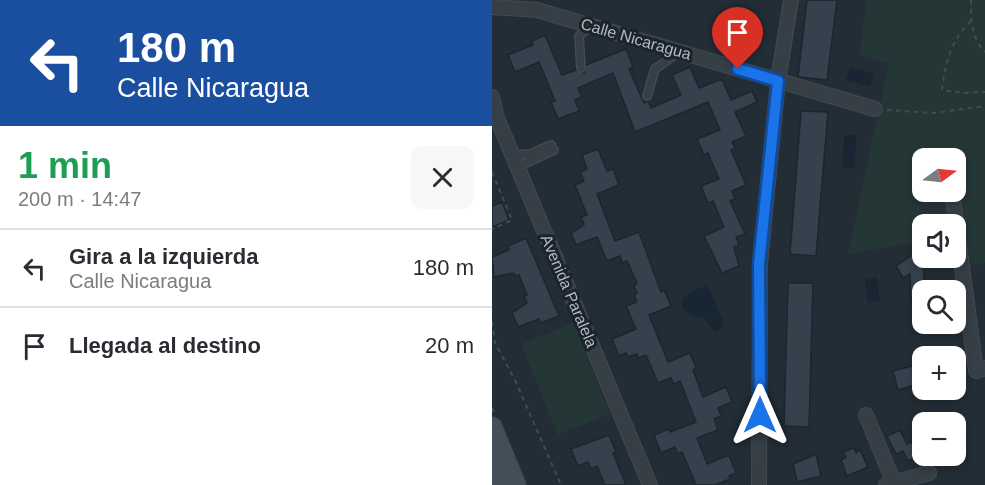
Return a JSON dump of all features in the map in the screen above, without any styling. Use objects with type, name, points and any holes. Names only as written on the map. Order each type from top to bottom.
[{"type":"street","points":[[759,485],[759,264],[778,81],[790,0]]},
{"type":"street","name":"Calle Nicaragua","points":[[501,5],[537,5],[591,26],[875,109]]},
{"type":"street","name":"Avenida Paralela","points":[[492,97],[497,118],[514,160],[650,485]]},
{"type":"street","points":[[953,202],[975,371],[985,368]]},
{"type":"street","points":[[866,415],[890,484],[929,473]]},
{"type":"street","points":[[492,427],[516,485]]},
{"type":"street","points":[[492,465],[500,485]]},
{"type":"lane","points":[[580,68],[579,36],[591,26]]},
{"type":"lane","points":[[647,96],[655,69],[679,52]]},
{"type":"lane","points":[[514,160],[553,148]]},
{"type":"path","points":[[971,0],[971,21],[975,36],[985,52]]},
{"type":"path","points":[[971,21],[959,33],[945,62],[942,90],[964,93],[985,92]]},
{"type":"path","points":[[875,109],[934,113],[985,106]]},
{"type":"path","points":[[492,172],[512,220],[492,229]]},
{"type":"path","points":[[492,322],[495,343],[515,380],[561,485]]},
{"type":"shaded area","points":[[866,0],[985,0],[985,263],[969,266],[966,246],[966,214],[961,214],[959,202],[966,202],[966,148],[912,148],[912,202],[945,202],[947,214],[912,214],[912,243],[848,254],[889,63],[860,55]]},
{"type":"shaded area","points":[[573,323],[610,414],[558,435],[521,344]]},
{"type":"water","points":[[850,67],[874,74],[870,87],[846,80]]},
{"type":"water","points":[[844,135],[856,135],[855,168],[843,167]]},
{"type":"water","points":[[877,277],[880,301],[868,303],[865,279]]},
{"type":"water","points":[[705,286],[709,288],[724,324],[719,330],[715,331],[703,318],[691,315],[682,308],[685,296]]},
{"type":"building","points":[[807,0],[837,0],[827,80],[798,77]]},
{"type":"building","points":[[545,35],[562,75],[576,70],[584,73],[586,65],[626,49],[633,67],[629,69],[644,103],[648,101],[651,108],[681,95],[672,75],[690,67],[699,88],[722,79],[731,100],[752,91],[757,102],[735,112],[746,136],[732,142],[735,148],[731,150],[746,185],[732,191],[735,199],[730,201],[745,234],[736,237],[739,245],[734,247],[739,266],[722,273],[704,236],[724,227],[713,201],[708,203],[701,186],[719,179],[708,153],[704,155],[697,139],[720,130],[708,102],[635,132],[613,73],[578,88],[582,97],[575,100],[579,111],[558,119],[551,102],[555,101],[539,62],[515,72],[508,55],[533,45],[532,41]]},
{"type":"building","points":[[801,111],[828,112],[816,256],[790,254]]},
{"type":"building","points":[[598,149],[607,171],[613,169],[619,185],[597,194],[615,241],[639,232],[661,292],[664,290],[671,306],[649,315],[668,362],[690,353],[696,368],[693,370],[703,397],[726,387],[732,402],[718,408],[721,416],[714,419],[718,430],[697,438],[707,464],[729,455],[736,473],[729,476],[730,479],[715,485],[696,485],[682,452],[678,454],[675,447],[661,453],[654,435],[669,429],[670,432],[696,422],[680,381],[674,384],[671,378],[658,383],[646,355],[638,358],[637,354],[628,357],[626,353],[619,356],[612,339],[636,329],[626,306],[637,302],[634,286],[637,283],[627,261],[622,263],[620,256],[607,261],[597,237],[576,245],[571,233],[584,225],[581,217],[587,215],[575,185],[584,181],[580,172],[587,169],[582,155]]},
{"type":"building","points":[[502,202],[509,220],[492,227],[492,206]]},
{"type":"building","points":[[526,238],[559,316],[541,323],[539,319],[518,327],[512,313],[527,303],[524,296],[527,295],[519,275],[515,276],[514,273],[494,277],[492,257],[509,250],[508,246]]},
{"type":"building","points":[[912,255],[912,268],[923,268],[924,280],[912,280],[912,302],[910,274],[903,278],[896,266]]},
{"type":"building","points":[[788,283],[813,283],[809,427],[784,426]]},
{"type":"building","points":[[912,366],[912,386],[898,390],[893,371]]},
{"type":"building","points":[[900,430],[907,444],[911,441],[912,443],[912,459],[908,461],[903,451],[896,454],[887,436]]},
{"type":"building","points":[[609,435],[616,452],[613,453],[626,485],[605,485],[597,466],[591,469],[588,462],[578,466],[571,449]]},
{"type":"building","points":[[854,448],[856,453],[860,450],[868,467],[847,476],[841,460],[846,457],[843,452]]},
{"type":"building","points":[[816,454],[821,476],[797,482],[793,464]]},
{"type":"route","points":[[738,69],[778,81],[759,264],[760,415]]}]
